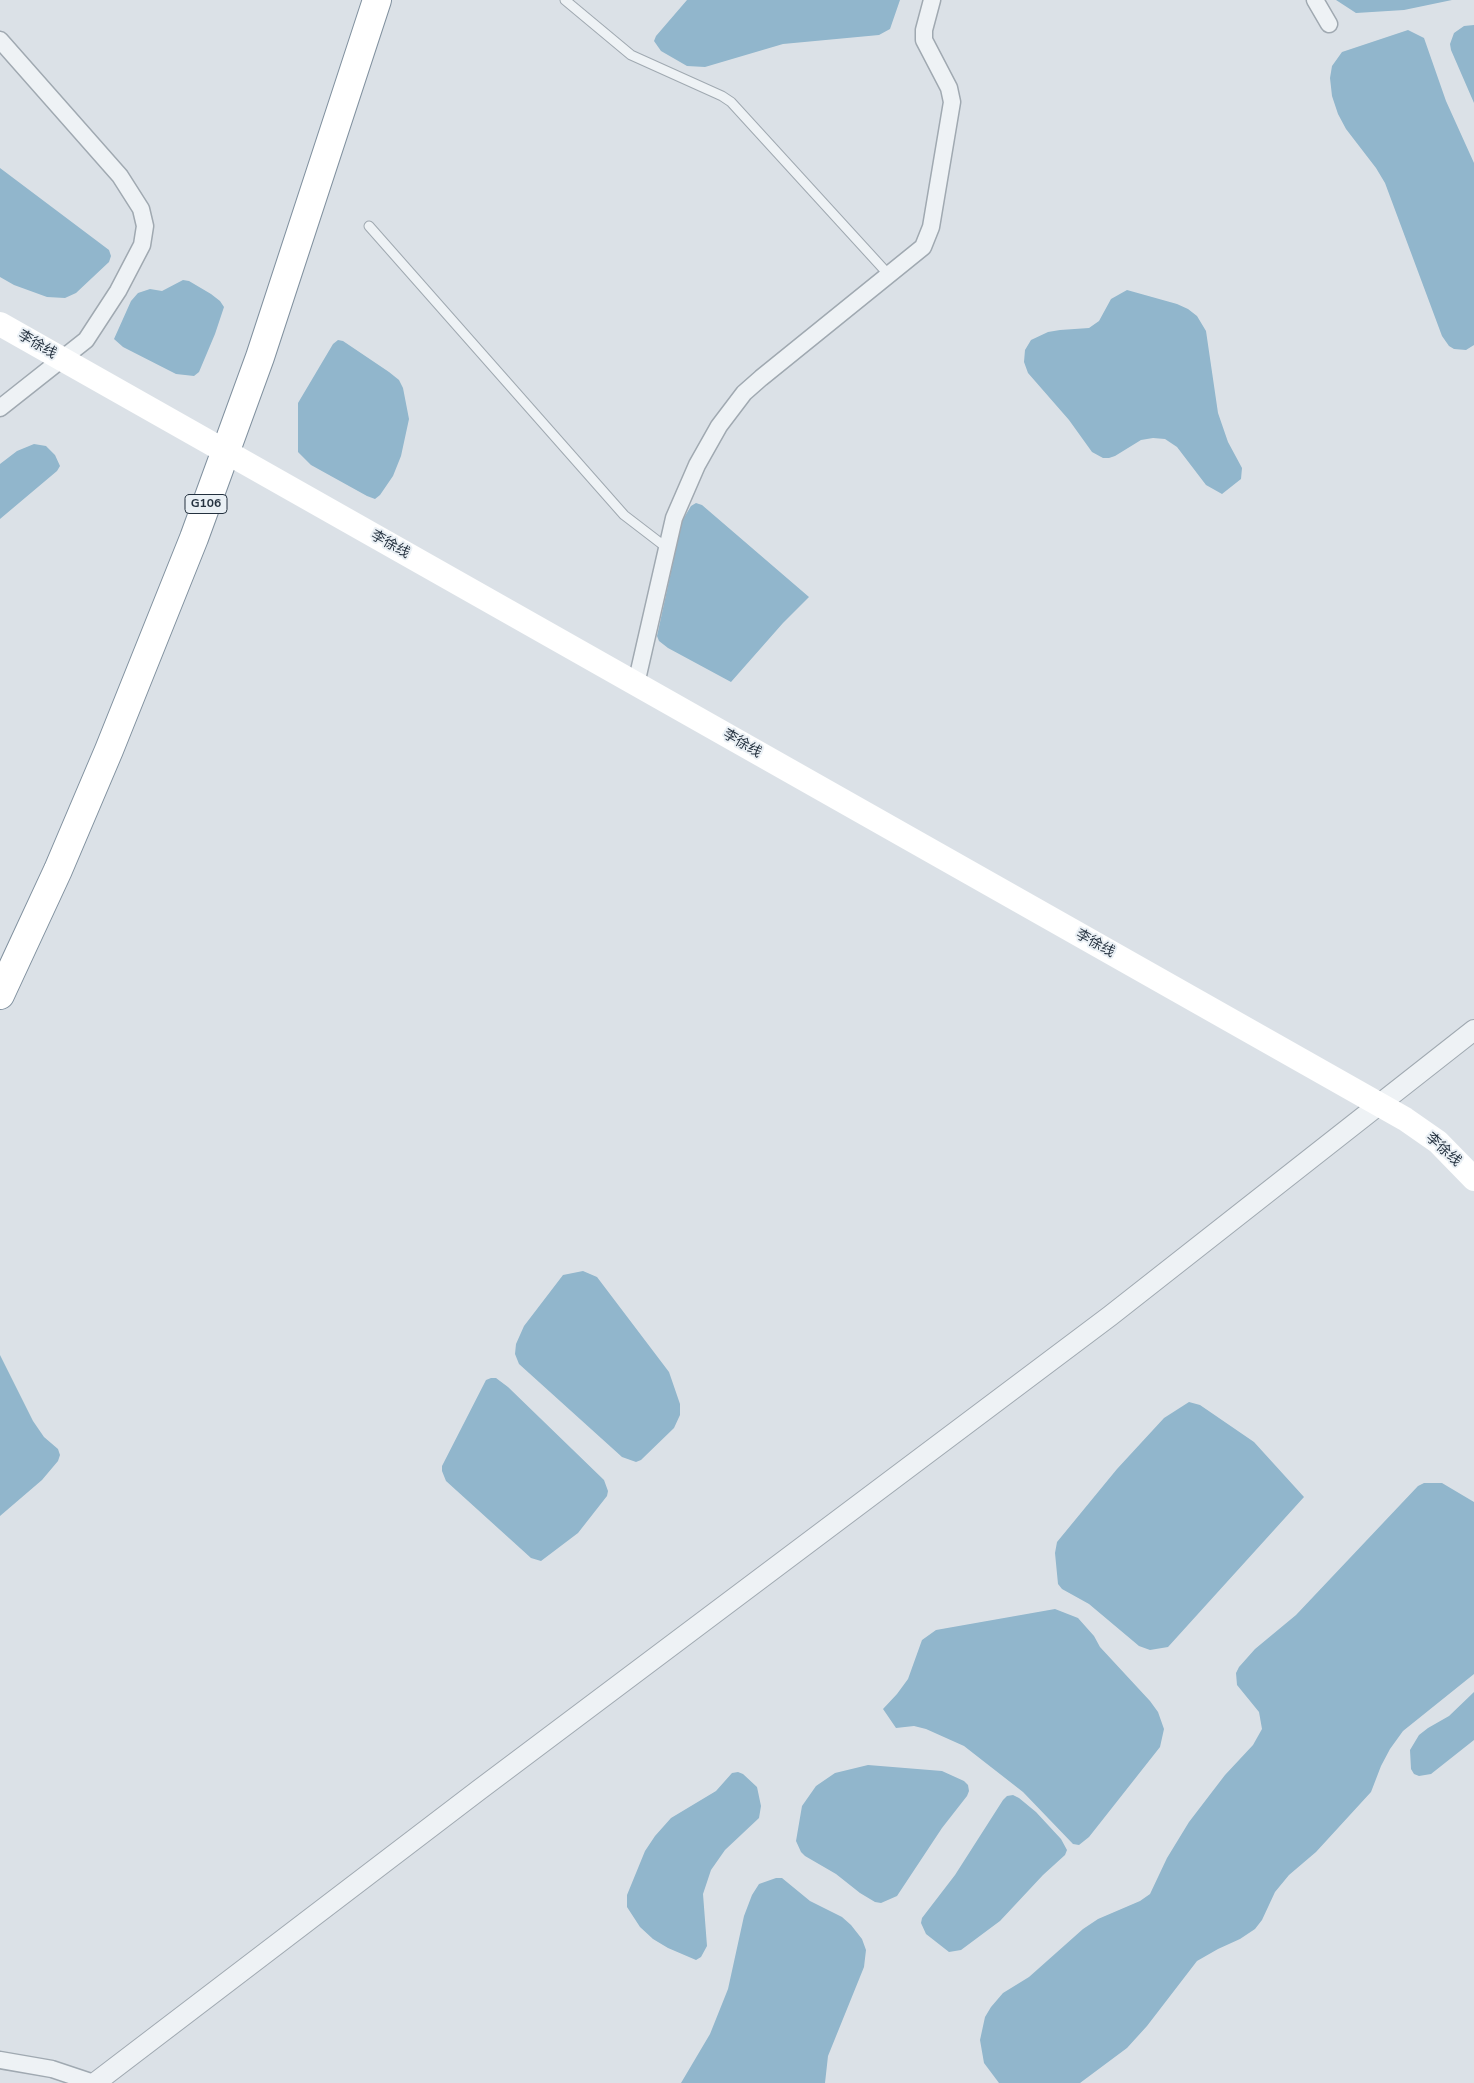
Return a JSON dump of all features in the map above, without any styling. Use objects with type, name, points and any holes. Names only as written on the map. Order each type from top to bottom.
[{"type":"highway","name":"G106","points":[[0,995],[58,870],[110,750],[190,548],[260,357],[377,0]]},
{"type":"main road","name":"李徐线","points":[[0,324],[1405,1119],[1438,1142],[1474,1179]]},
{"type":"street","points":[[636,684],[674,518],[686,487],[719,426],[730,410],[761,378],[923,247],[931,227],[952,102],[949,88],[924,40],[924,30],[932,0]]},
{"type":"street","points":[[1315,0],[1329,24]]},
{"type":"street","points":[[0,40],[120,176],[142,209],[145,226],[142,245],[118,290],[86,340],[0,408]]},
{"type":"street","points":[[0,2060],[52,2070],[94,2083],[1110,1316],[1474,1030]]},
{"type":"lane","points":[[565,0],[631,55],[722,96],[731,102],[889,275]]},
{"type":"lane","points":[[369,226],[624,515],[667,548]]},
{"type":"water","points":[[687,0],[900,0],[890,29],[879,35],[783,44],[705,67],[687,66],[661,51],[654,41],[656,36]]},
{"type":"water","points":[[1336,0],[1452,0],[1404,10],[1356,13]]},
{"type":"water","points":[[1474,25],[1474,103],[1450,44],[1454,33],[1464,26]]},
{"type":"water","points":[[1408,30],[1424,38],[1446,101],[1474,163],[1474,345],[1466,350],[1454,349],[1449,346],[1442,336],[1385,183],[1346,129],[1338,114],[1332,96],[1330,78],[1332,66],[1342,52]]},
{"type":"water","points":[[0,168],[109,250],[111,256],[109,262],[76,293],[65,298],[47,297],[14,285],[0,277]]},
{"type":"water","points":[[183,280],[189,281],[211,294],[224,307],[199,372],[194,376],[176,374],[123,347],[114,339],[131,301],[138,293],[150,289],[162,291]]},
{"type":"water","points":[[1127,290],[1177,304],[1188,309],[1197,316],[1206,331],[1218,413],[1228,442],[1242,468],[1241,479],[1222,494],[1206,485],[1177,447],[1165,439],[1141,440],[1109,458],[1103,458],[1092,452],[1069,420],[1028,373],[1024,362],[1025,350],[1031,340],[1048,332],[1089,328],[1099,321],[1111,299]]},
{"type":"water","points":[[338,340],[343,341],[389,372],[399,380],[403,388],[409,419],[401,456],[393,476],[375,499],[311,465],[298,452],[298,403],[333,344]]},
{"type":"water","points":[[34,444],[46,446],[55,455],[60,466],[57,471],[0,519],[0,464],[17,451]]},
{"type":"water","points":[[696,503],[702,505],[809,597],[783,623],[731,682],[668,648],[659,641],[657,636],[682,521],[691,506]]},
{"type":"water","points":[[583,1271],[597,1277],[669,1372],[680,1404],[680,1415],[674,1428],[641,1460],[636,1462],[622,1457],[519,1364],[515,1354],[516,1344],[524,1326],[563,1275]]},
{"type":"water","points":[[0,1355],[33,1421],[44,1437],[58,1449],[60,1455],[58,1461],[42,1480],[0,1516]]},
{"type":"water","points":[[496,1378],[508,1387],[604,1480],[608,1491],[607,1496],[578,1533],[541,1561],[531,1558],[446,1481],[442,1471],[442,1466],[486,1380]]},
{"type":"water","points":[[1189,1402],[1200,1405],[1254,1442],[1304,1497],[1168,1647],[1150,1650],[1139,1646],[1089,1604],[1062,1589],[1058,1584],[1055,1553],[1057,1542],[1117,1469],[1164,1418]]},
{"type":"water","points":[[1424,1483],[1442,1483],[1474,1502],[1474,1674],[1403,1731],[1381,1766],[1371,1792],[1316,1852],[1289,1875],[1275,1892],[1262,1920],[1255,1929],[1240,1939],[1197,1961],[1147,2026],[1127,2048],[1080,2083],[999,2083],[984,2063],[980,2040],[985,2017],[991,2007],[1003,1993],[1029,1977],[1083,1929],[1098,1919],[1140,1901],[1150,1894],[1167,1858],[1189,1822],[1225,1775],[1253,1745],[1262,1729],[1259,1712],[1237,1685],[1236,1673],[1239,1667],[1255,1649],[1296,1615],[1418,1486]]},
{"type":"water","points":[[1055,1609],[1078,1618],[1094,1636],[1100,1647],[1150,1701],[1158,1712],[1164,1729],[1160,1747],[1089,1837],[1079,1845],[1073,1844],[1023,1792],[964,1746],[926,1729],[914,1726],[896,1728],[883,1709],[908,1679],[922,1640],[936,1630]]},
{"type":"water","points":[[1474,1692],[1474,1740],[1431,1774],[1419,1776],[1414,1774],[1411,1769],[1410,1750],[1419,1735],[1449,1716]]},
{"type":"water","points":[[868,1765],[942,1771],[964,1781],[968,1785],[969,1791],[897,1896],[881,1903],[875,1902],[860,1893],[836,1874],[805,1856],[796,1841],[802,1806],[816,1786],[835,1773]]},
{"type":"water","points":[[738,1772],[743,1774],[757,1787],[761,1806],[759,1818],[725,1850],[711,1870],[703,1894],[707,1946],[701,1957],[696,1960],[668,1948],[653,1939],[640,1927],[627,1907],[627,1895],[645,1851],[671,1818],[716,1791],[732,1773]]},
{"type":"water","points":[[1013,1795],[1036,1812],[1061,1839],[1067,1850],[1065,1855],[1043,1875],[1000,1921],[961,1950],[949,1952],[926,1934],[921,1923],[922,1918],[955,1875],[1003,1800],[1007,1796]]},
{"type":"water","points":[[776,1878],[782,1878],[810,1901],[842,1917],[862,1939],[866,1950],[864,1967],[828,2056],[825,2083],[681,2083],[710,2034],[728,1989],[744,1916],[752,1895],[759,1884]]}]
